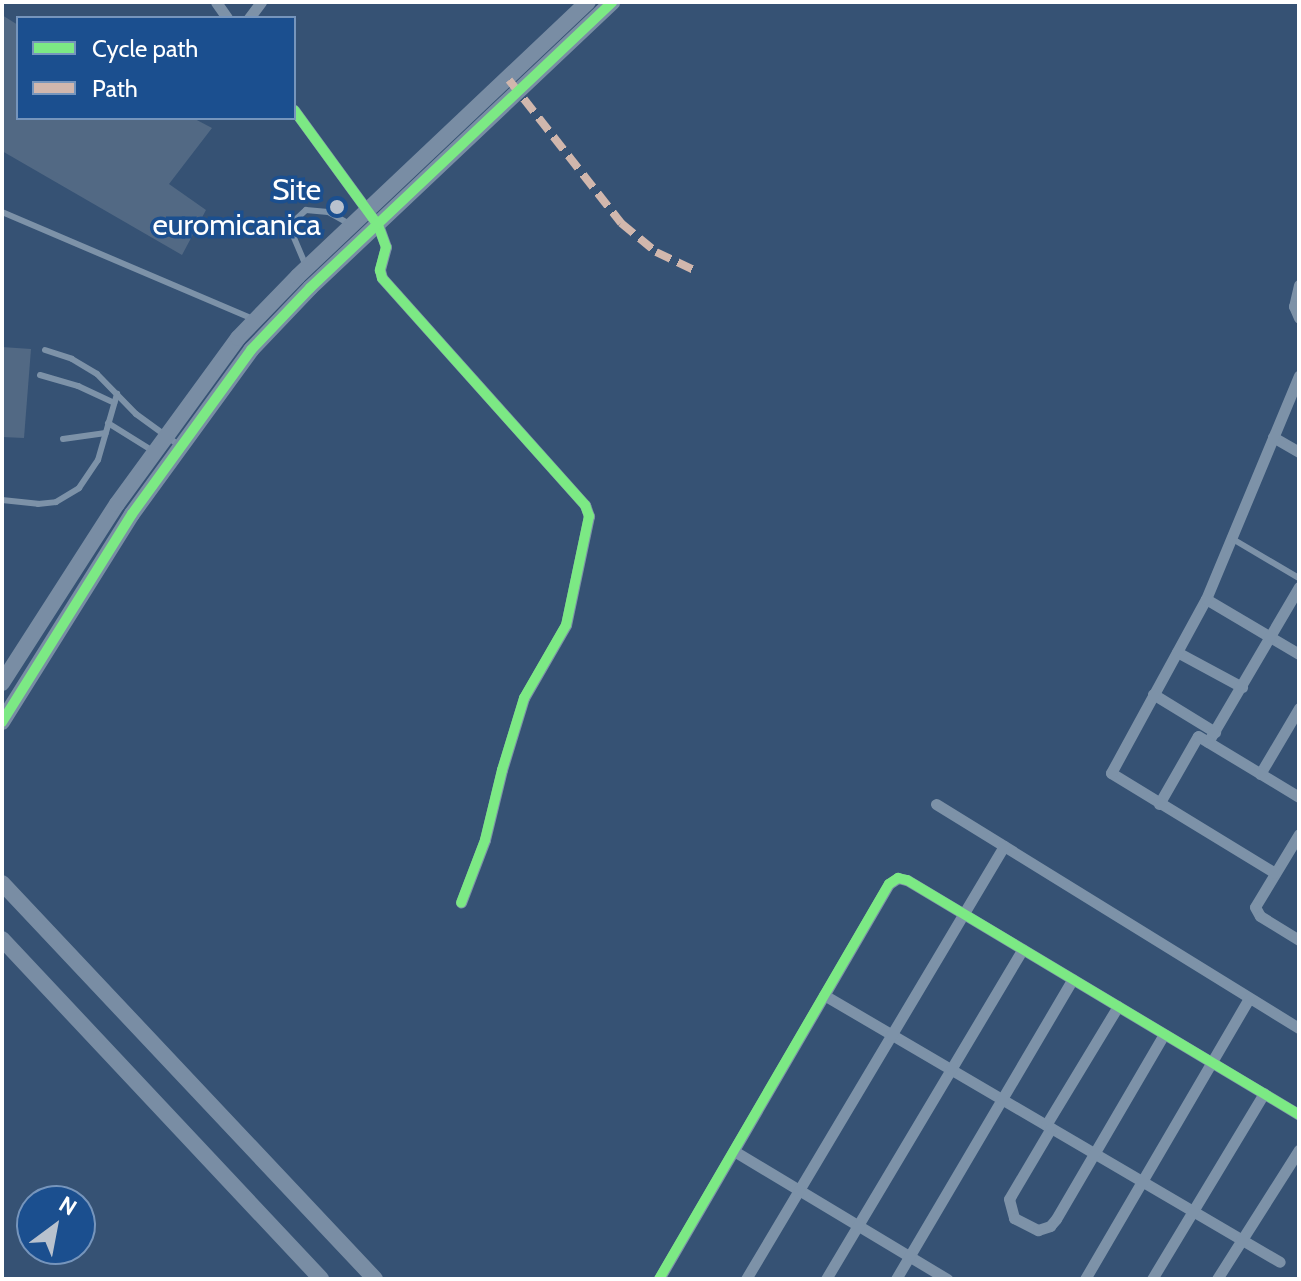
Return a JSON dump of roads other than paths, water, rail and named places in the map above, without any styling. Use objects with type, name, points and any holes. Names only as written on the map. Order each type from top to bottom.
[{"type":"street","points":[[2,683],[94,539],[155,452],[173,441],[269,329],[588,2]]},
{"type":"street","points":[[2,722],[173,441],[254,319],[353,226],[373,219],[612,2]]},
{"type":"street","points":[[296,113],[373,219],[386,247],[380,270],[382,278],[585,505],[589,516],[566,625],[524,698],[482,851],[461,903]]},
{"type":"street","points":[[1299,285],[1294,306],[1299,318]]},
{"type":"street","points":[[1275,873],[1111,773],[1206,599],[1299,376]]},
{"type":"street","points":[[1273,437],[1299,452]]},
{"type":"street","points":[[1211,737],[1272,638],[1299,587]]},
{"type":"street","points":[[1206,599],[1299,654]]},
{"type":"street","points":[[1177,652],[1242,687]]},
{"type":"street","points":[[1153,694],[1260,774],[1299,797]]},
{"type":"street","points":[[1260,774],[1299,708]]},
{"type":"street","points":[[1159,804],[1197,737],[1211,737]]},
{"type":"street","points":[[936,804],[1299,1028]]},
{"type":"street","points":[[1299,834],[1256,904],[1256,911],[1299,940]]},
{"type":"street","points":[[746,1279],[1004,846]]},
{"type":"street","points":[[659,1279],[894,879],[904,878],[1299,1115]]},
{"type":"street","points":[[2,883],[375,1279]]},
{"type":"street","points":[[2,939],[321,1279]]},
{"type":"street","points":[[826,1279],[1023,949]]},
{"type":"street","points":[[896,1279],[1073,979]]},
{"type":"street","points":[[824,995],[1280,1262]]},
{"type":"street","points":[[1085,1279],[1249,998]]},
{"type":"street","points":[[1118,1006],[1009,1199],[1011,1213],[1018,1221],[1038,1230],[1050,1226],[1164,1034]]},
{"type":"street","points":[[1152,1279],[1264,1093]]},
{"type":"street","points":[[1217,1279],[1299,1150]]},
{"type":"street","points":[[734,1151],[947,1279]]},
{"type":"lane","points":[[307,268],[297,248],[292,223],[306,210],[328,212],[353,226]]},
{"type":"lane","points":[[2,212],[254,319]]},
{"type":"lane","points":[[45,350],[85,366],[173,441]]},
{"type":"lane","points":[[40,375],[78,386],[114,403]]},
{"type":"lane","points":[[2,500],[38,504],[68,496],[94,469],[117,394]]},
{"type":"lane","points":[[108,423],[155,452]]},
{"type":"lane","points":[[63,439],[106,433]]},
{"type":"lane","points":[[1231,538],[1299,578]]},
{"type":"place","name":"Site euromicanica","points":[[337,207]]}]
